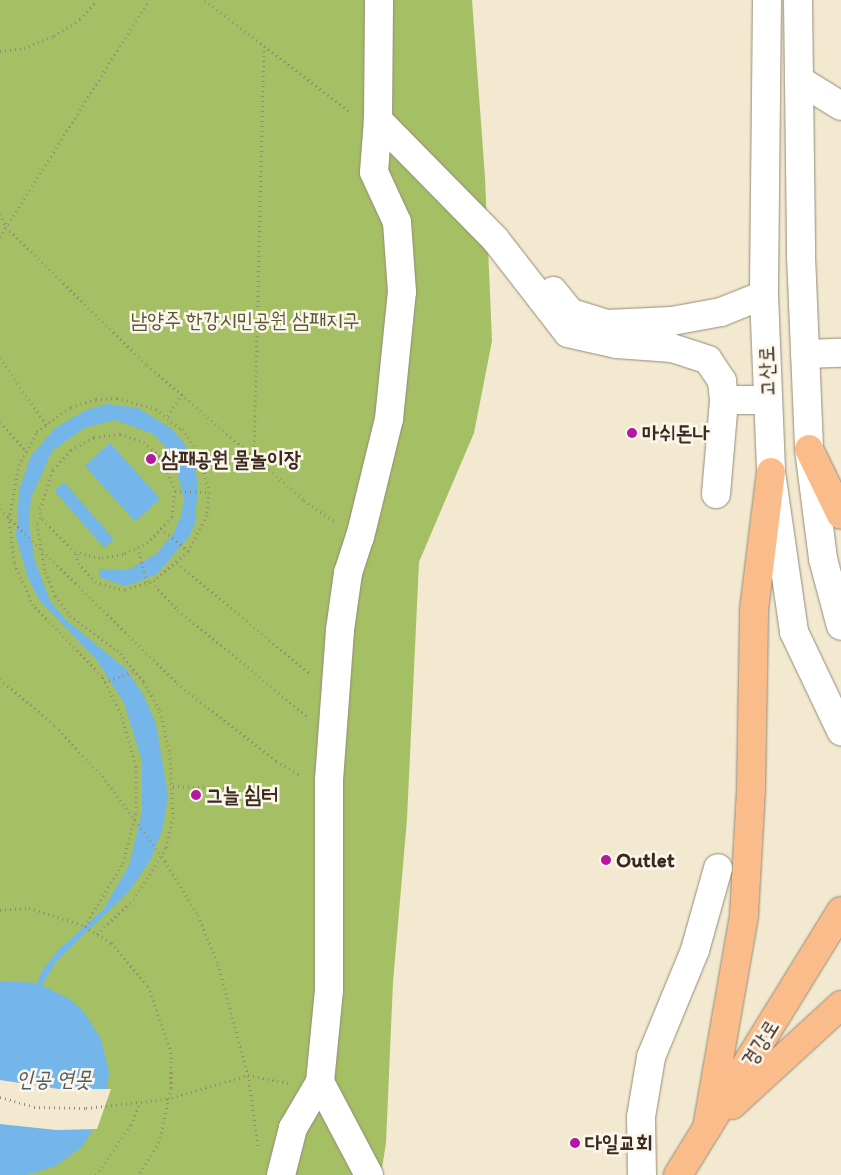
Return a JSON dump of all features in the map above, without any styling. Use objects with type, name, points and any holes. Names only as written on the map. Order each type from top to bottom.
[{"type":"main road","points":[[809,449],[841,515]]},
{"type":"main road","points":[[707,1128],[744,915],[752,789],[754,610],[771,472]]},
{"type":"main road","name":"경강로","points":[[678,1175],[841,911]]},
{"type":"main road","points":[[707,1128],[841,1005]]},
{"type":"street","points":[[281,1175],[293,1128],[320,1082],[329,990],[329,780],[336,688],[348,573],[360,537],[389,419],[402,292],[397,222],[374,172],[377,126],[379,0]]},
{"type":"street","name":"고산로","points":[[767,0],[764,295],[771,472],[794,632],[841,730]]},
{"type":"street","name":"고산로","points":[[798,0],[805,354],[809,449],[823,559],[841,626]]},
{"type":"street","points":[[799,80],[841,106]]},
{"type":"street","points":[[377,126],[495,239],[568,333],[617,344],[672,348],[708,360],[722,381],[724,400],[716,494]]},
{"type":"street","points":[[495,239],[527,258],[571,312],[607,324],[672,321],[721,312],[764,295]]},
{"type":"street","points":[[805,354],[841,353]]},
{"type":"street","points":[[724,400],[768,400]]},
{"type":"street","points":[[642,1175],[641,1117],[651,1057],[695,950],[718,868]]},
{"type":"street","points":[[320,1082],[369,1175]]},
{"type":"path","points":[[0,51],[24,48],[54,36],[80,19],[97,0]]},
{"type":"path","points":[[0,237],[149,0]]},
{"type":"path","points":[[205,0],[264,48],[377,126]]},
{"type":"path","points":[[254,456],[264,48]]},
{"type":"path","points":[[0,214],[6,227],[146,365],[304,500],[360,537]]},
{"type":"path","points":[[0,358],[47,425]]},
{"type":"path","points":[[168,416],[182,394]]},
{"type":"path","points":[[75,552],[100,558],[124,554],[138,547],[172,517],[175,491],[162,458],[144,442],[120,434],[94,437],[71,450],[53,469],[40,509],[41,518],[75,552],[79,564],[96,582],[126,590],[149,583],[178,563],[188,550],[207,515],[209,492],[199,453],[182,428],[168,416],[136,402],[117,398],[96,399],[70,407],[37,432],[26,451],[19,465],[9,519],[14,562],[33,605],[104,682],[121,714],[136,766],[134,818],[123,863],[86,926]]},
{"type":"path","points":[[0,422],[26,451]]},
{"type":"path","points":[[175,491],[209,492]]},
{"type":"path","points":[[0,510],[41,553],[177,683],[236,731],[306,778],[329,780]]},
{"type":"path","points":[[41,518],[37,524],[41,553],[55,596],[70,616],[117,650],[134,671],[160,711],[170,753],[173,817],[162,856],[134,899],[97,934]]},
{"type":"path","points":[[161,528],[188,550]]},
{"type":"path","points":[[138,547],[149,583],[178,610],[292,704],[314,720],[333,726]]},
{"type":"path","points":[[178,563],[316,680],[336,688]]},
{"type":"path","points":[[104,682],[134,671]]},
{"type":"path","points":[[0,679],[55,726],[134,818],[162,856],[198,915],[218,964],[248,1075],[259,1148]]},
{"type":"path","points":[[173,786],[227,788]]},
{"type":"path","points":[[0,910],[29,908],[86,926],[111,943],[148,986],[172,1052],[171,1088],[167,1098],[159,1142],[138,1175]]},
{"type":"path","points":[[0,1097],[34,1106],[114,1105],[167,1098],[248,1075],[302,1086],[320,1082]]},
{"type":"path","points":[[96,1175],[132,1125],[140,1102]]},
{"type":"green space","name":"남양주 한강시민공원 삼패지구","points":[[0,0],[472,0],[485,177],[492,341],[474,433],[419,562],[407,819],[393,982],[386,1143],[381,1175],[0,1175]]},
{"type":"water","name":"인공 연못","points":[[107,404],[138,408],[172,429],[184,443],[195,466],[198,486],[195,523],[189,537],[157,574],[124,586],[99,577],[99,569],[128,570],[156,554],[173,534],[181,516],[184,498],[172,454],[153,434],[115,420],[84,428],[52,451],[31,498],[29,522],[34,558],[50,601],[65,619],[127,670],[144,696],[156,724],[168,795],[163,827],[151,859],[130,890],[56,962],[42,985],[71,1000],[83,1011],[101,1039],[109,1071],[106,1104],[100,1119],[82,1147],[56,1166],[27,1175],[0,1175],[0,981],[37,983],[42,971],[57,951],[103,910],[129,865],[142,812],[142,761],[124,703],[96,659],[40,601],[28,578],[16,537],[19,490],[31,456],[55,428],[86,410]]},
{"type":"water","points":[[110,443],[160,499],[135,521],[85,466]]},
{"type":"water","points":[[64,482],[114,539],[104,548],[54,491]]},
{"type":"pier","points":[[0,1080],[59,1089],[111,1089],[97,1129],[56,1130],[0,1124]]},
{"type":"place","name":"마쉬돈나","points":[[632,433]]},
{"type":"place","name":"삼패공원 물놀이장","points":[[151,459]]},
{"type":"place","name":"그늘 쉼터","points":[[196,795]]},
{"type":"place","name":"Outlet","points":[[606,860]]},
{"type":"place","name":"다일교회","points":[[575,1143]]}]
